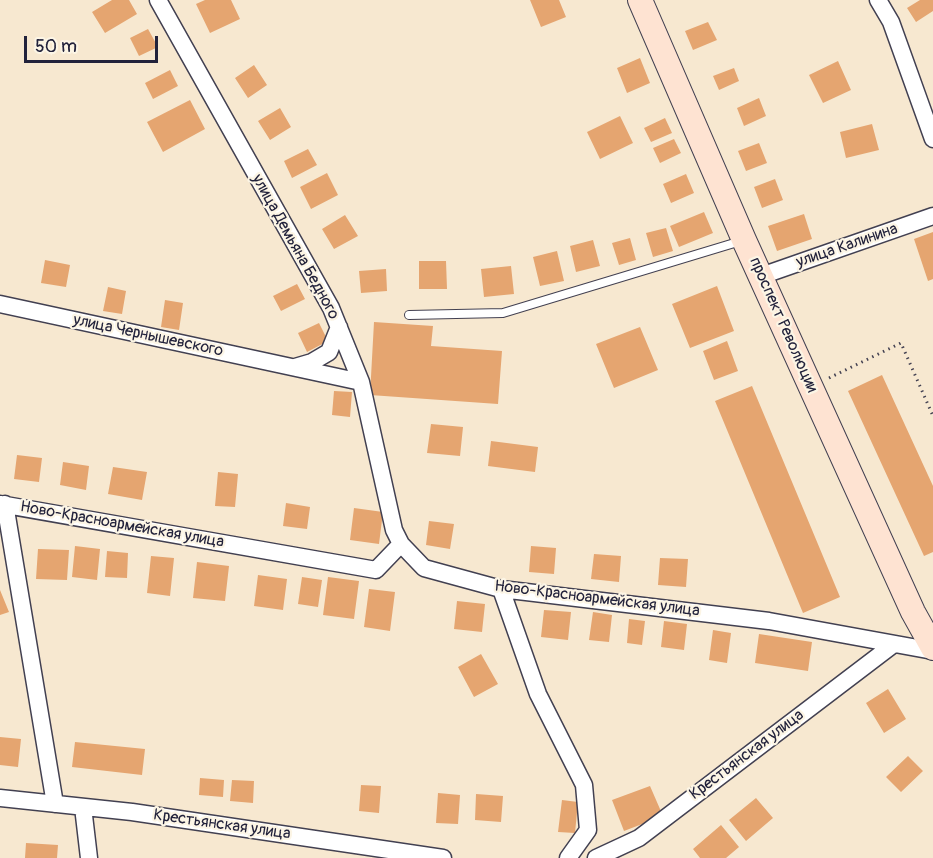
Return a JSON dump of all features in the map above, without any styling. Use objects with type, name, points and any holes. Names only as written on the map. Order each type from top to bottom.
[{"type":"street","name":"улица Демьяна Бедного","points":[[158,0],[339,327],[361,382],[394,530],[401,544]]},
{"type":"street","name":"проспект Революции","points":[[640,0],[744,240],[933,649]]},
{"type":"street","points":[[878,0],[891,22],[933,139]]},
{"type":"street","name":"улица Калинина","points":[[761,276],[933,216]]},
{"type":"street","name":"улица Чернышевского","points":[[0,304],[361,382]]},
{"type":"street","points":[[295,368],[312,362],[329,352],[339,327]]},
{"type":"street","points":[[2,504],[55,804]]},
{"type":"street","name":"Ново-Красноармейская улица","points":[[2,504],[376,570],[401,544],[424,568],[501,589],[769,621],[933,649]]},
{"type":"street","points":[[501,589],[538,694],[584,785],[588,830],[568,858]]},
{"type":"street","name":"Крестьянская улица","points":[[596,858],[639,838],[894,644]]},
{"type":"street","name":"Крестьянская улица","points":[[0,798],[155,816],[443,858]]},
{"type":"street","points":[[83,807],[89,858]]},
{"type":"lane","points":[[409,315],[502,313],[744,240]]},
{"type":"path","points":[[811,387],[901,343],[933,416]]},
{"type":"building","points":[[112,0],[129,0],[137,14],[105,33],[92,12]]},
{"type":"building","points":[[205,0],[231,0],[240,19],[210,33],[196,4]]},
{"type":"building","points":[[530,0],[559,0],[566,17],[541,27]]},
{"type":"building","points":[[920,0],[933,0],[933,11],[916,22],[907,8]]},
{"type":"building","points":[[708,22],[717,40],[693,50],[685,31]]},
{"type":"building","points":[[148,29],[158,47],[139,56],[130,38]]},
{"type":"building","points":[[640,58],[650,83],[627,93],[617,68]]},
{"type":"building","points":[[838,61],[851,90],[823,103],[809,75]]},
{"type":"building","points":[[254,65],[267,85],[248,98],[235,78]]},
{"type":"building","points":[[734,68],[739,81],[719,90],[713,76]]},
{"type":"building","points":[[170,70],[178,86],[153,99],[145,83]]},
{"type":"building","points":[[759,98],[766,116],[744,126],[737,108]]},
{"type":"building","points":[[190,100],[205,129],[163,152],[147,122]]},
{"type":"building","points":[[280,108],[291,127],[270,140],[258,121]]},
{"type":"building","points":[[620,116],[633,143],[600,159],[587,132]]},
{"type":"building","points":[[665,118],[672,133],[651,142],[644,128]]},
{"type":"building","points":[[872,124],[879,150],[846,158],[840,132]]},
{"type":"building","points":[[674,139],[681,153],[660,163],[653,148]]},
{"type":"building","points":[[759,143],[767,163],[746,171],[738,151]]},
{"type":"building","points":[[308,149],[317,165],[292,178],[284,161]]},
{"type":"building","points":[[327,173],[338,195],[311,209],[300,187]]},
{"type":"building","points":[[686,174],[694,193],[671,203],[663,184]]},
{"type":"building","points":[[775,179],[783,200],[762,208],[754,187]]},
{"type":"building","points":[[704,212],[713,233],[679,247],[670,226]]},
{"type":"building","points":[[804,214],[812,239],[777,251],[768,226]]},
{"type":"building","points":[[345,215],[358,236],[334,249],[322,229]]},
{"type":"building","points":[[666,228],[673,251],[653,257],[646,233]]},
{"type":"building","points":[[933,232],[933,279],[928,281],[914,239]]},
{"type":"building","points":[[630,238],[636,260],[619,265],[612,243]]},
{"type":"building","points":[[593,240],[600,266],[576,272],[570,246]]},
{"type":"building","points":[[557,251],[564,281],[540,286],[533,257]]},
{"type":"building","points":[[45,260],[70,265],[66,287],[41,283]]},
{"type":"building","points":[[419,261],[446,261],[447,289],[419,289]]},
{"type":"building","points":[[511,266],[514,294],[484,297],[481,269]]},
{"type":"building","points":[[386,269],[387,291],[361,293],[359,271]]},
{"type":"building","points":[[297,284],[305,299],[281,311],[273,296]]},
{"type":"building","points":[[717,286],[734,331],[690,348],[672,304]]},
{"type":"building","points":[[108,287],[126,291],[122,314],[103,311]]},
{"type":"building","points":[[165,300],[183,303],[179,330],[161,327]]},
{"type":"building","points":[[374,322],[433,326],[431,346],[502,351],[498,404],[370,395]]},
{"type":"building","points":[[319,323],[328,341],[307,352],[298,333]]},
{"type":"building","points":[[640,327],[658,370],[614,388],[596,344]]},
{"type":"building","points":[[727,341],[738,371],[714,380],[703,351]]},
{"type":"building","points":[[882,375],[933,486],[933,552],[924,556],[848,391]]},
{"type":"building","points":[[752,386],[840,597],[803,613],[715,401]]},
{"type":"building","points":[[334,391],[352,392],[350,417],[332,415]]},
{"type":"building","points":[[431,424],[463,427],[460,456],[427,453]]},
{"type":"building","points":[[491,441],[538,447],[535,472],[488,466]]},
{"type":"building","points":[[17,455],[42,458],[39,482],[14,479]]},
{"type":"building","points":[[63,462],[89,466],[86,490],[60,485]]},
{"type":"building","points":[[113,467],[147,472],[142,500],[108,494]]},
{"type":"building","points":[[218,472],[238,474],[235,507],[215,506]]},
{"type":"building","points":[[286,503],[310,507],[307,529],[283,526]]},
{"type":"building","points":[[354,508],[383,512],[379,544],[350,540]]},
{"type":"building","points":[[429,521],[454,524],[450,549],[426,545]]},
{"type":"building","points":[[75,546],[100,549],[97,580],[72,577]]},
{"type":"building","points":[[531,546],[556,548],[554,574],[529,572]]},
{"type":"building","points":[[38,549],[69,550],[67,580],[36,579]]},
{"type":"building","points":[[107,551],[128,553],[127,578],[105,577]]},
{"type":"building","points":[[594,554],[621,556],[619,582],[591,579]]},
{"type":"building","points":[[151,556],[174,558],[170,596],[147,593]]},
{"type":"building","points":[[660,558],[688,559],[686,587],[658,585]]},
{"type":"building","points":[[197,562],[229,566],[225,601],[193,598]]},
{"type":"building","points":[[258,575],[287,579],[283,610],[254,606]]},
{"type":"building","points":[[302,577],[322,580],[318,607],[298,604]]},
{"type":"building","points":[[328,577],[359,581],[354,619],[323,615]]},
{"type":"building","points":[[369,589],[395,592],[390,631],[364,627]]},
{"type":"building","points":[[0,590],[9,612],[0,615]]},
{"type":"building","points":[[457,601],[485,604],[482,632],[454,629]]},
{"type":"building","points":[[544,610],[571,612],[568,640],[541,637]]},
{"type":"building","points":[[593,612],[612,615],[609,642],[589,640]]},
{"type":"building","points":[[629,619],[645,621],[642,645],[627,643]]},
{"type":"building","points":[[664,621],[687,624],[684,650],[661,647]]},
{"type":"building","points":[[713,630],[731,633],[727,663],[709,660]]},
{"type":"building","points":[[759,634],[812,642],[808,671],[755,663]]},
{"type":"building","points":[[481,654],[498,684],[474,697],[458,667]]},
{"type":"building","points":[[888,689],[906,719],[884,733],[866,703]]},
{"type":"building","points":[[0,737],[21,739],[18,767],[0,765]]},
{"type":"building","points":[[75,742],[145,749],[142,775],[72,767]]},
{"type":"building","points":[[908,756],[923,771],[901,792],[886,777]]},
{"type":"building","points":[[200,778],[224,780],[223,797],[199,795]]},
{"type":"building","points":[[232,780],[254,781],[253,803],[230,801]]},
{"type":"building","points":[[361,785],[381,786],[379,813],[359,811]]},
{"type":"building","points":[[650,786],[663,816],[624,831],[612,800]]},
{"type":"building","points":[[438,793],[460,795],[458,824],[436,823]]},
{"type":"building","points":[[476,794],[503,796],[501,822],[475,820]]},
{"type":"building","points":[[756,798],[773,818],[746,841],[729,820]]},
{"type":"building","points":[[562,800],[578,802],[575,833],[558,832]]},
{"type":"building","points":[[721,825],[739,847],[726,858],[700,858],[693,849]]},
{"type":"building","points":[[26,843],[58,845],[57,858],[25,858]]}]
